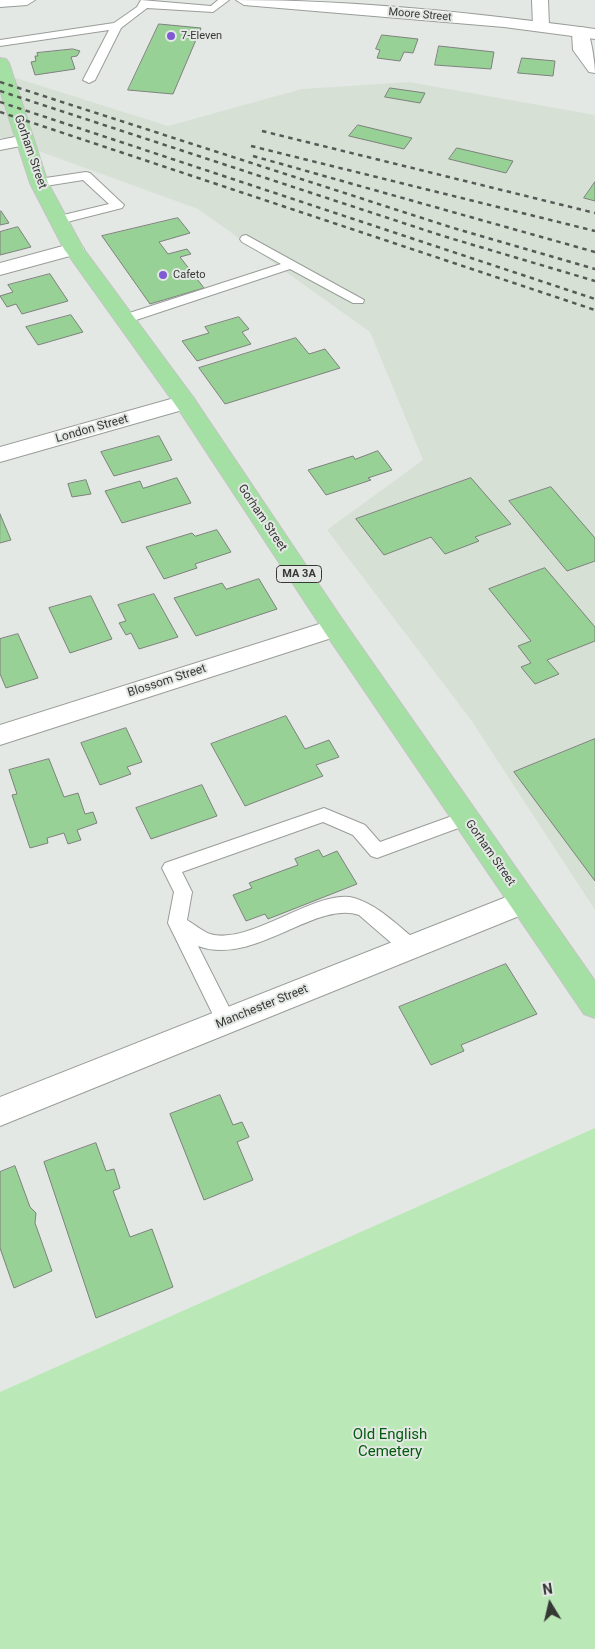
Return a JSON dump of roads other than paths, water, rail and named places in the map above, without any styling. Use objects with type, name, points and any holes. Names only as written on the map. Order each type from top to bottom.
[{"type":"main road","name":"Gorham Street","points":[[0,62],[39,183],[74,249],[184,402],[335,628],[595,1006]]},
{"type":"street","points":[[0,2],[27,0]]},
{"type":"street","name":"Moore Street","points":[[244,0],[347,4],[588,33]]},
{"type":"street","points":[[540,0],[541,26]]},
{"type":"street","points":[[588,33],[582,50],[595,68]]},
{"type":"street","points":[[0,145],[25,140]]},
{"type":"street","points":[[0,269],[74,249]]},
{"type":"street","name":"London Street","points":[[0,456],[184,402]]},
{"type":"street","name":"Blossom Street","points":[[0,735],[335,628]]},
{"type":"street","name":"Manchester Street","points":[[0,1112],[524,902]]},
{"type":"lane","points":[[89,80],[117,26],[144,3],[213,9],[224,0]]},
{"type":"lane","points":[[0,43],[117,26]]},
{"type":"lane","points":[[39,183],[86,176],[118,205],[59,220]]},
{"type":"lane","points":[[246,239],[358,300]]},
{"type":"lane","points":[[125,320],[291,265]]},
{"type":"lane","points":[[226,1021],[177,923],[182,892],[171,868],[324,815],[359,830],[377,851],[466,818]]},
{"type":"lane","points":[[177,923],[206,941],[225,944],[249,938],[334,906],[351,905],[365,910],[410,948]]},
{"type":"railway","points":[[0,82],[450,227],[595,269]]},
{"type":"railway","points":[[0,91],[443,236],[595,281]]},
{"type":"railway","points":[[0,102],[595,299]]},
{"type":"railway","points":[[0,112],[595,310]]},
{"type":"railway","points":[[262,131],[595,213]]},
{"type":"railway","points":[[251,146],[595,231]]},
{"type":"railway","points":[[253,156],[595,252]]},
{"type":"place","name":"7-Eleven","points":[[171,36]]},
{"type":"place","name":"Cafeto","points":[[163,275]]},
{"type":"park label","name":"Old English Cemetery","points":[[390,1444]]}]
